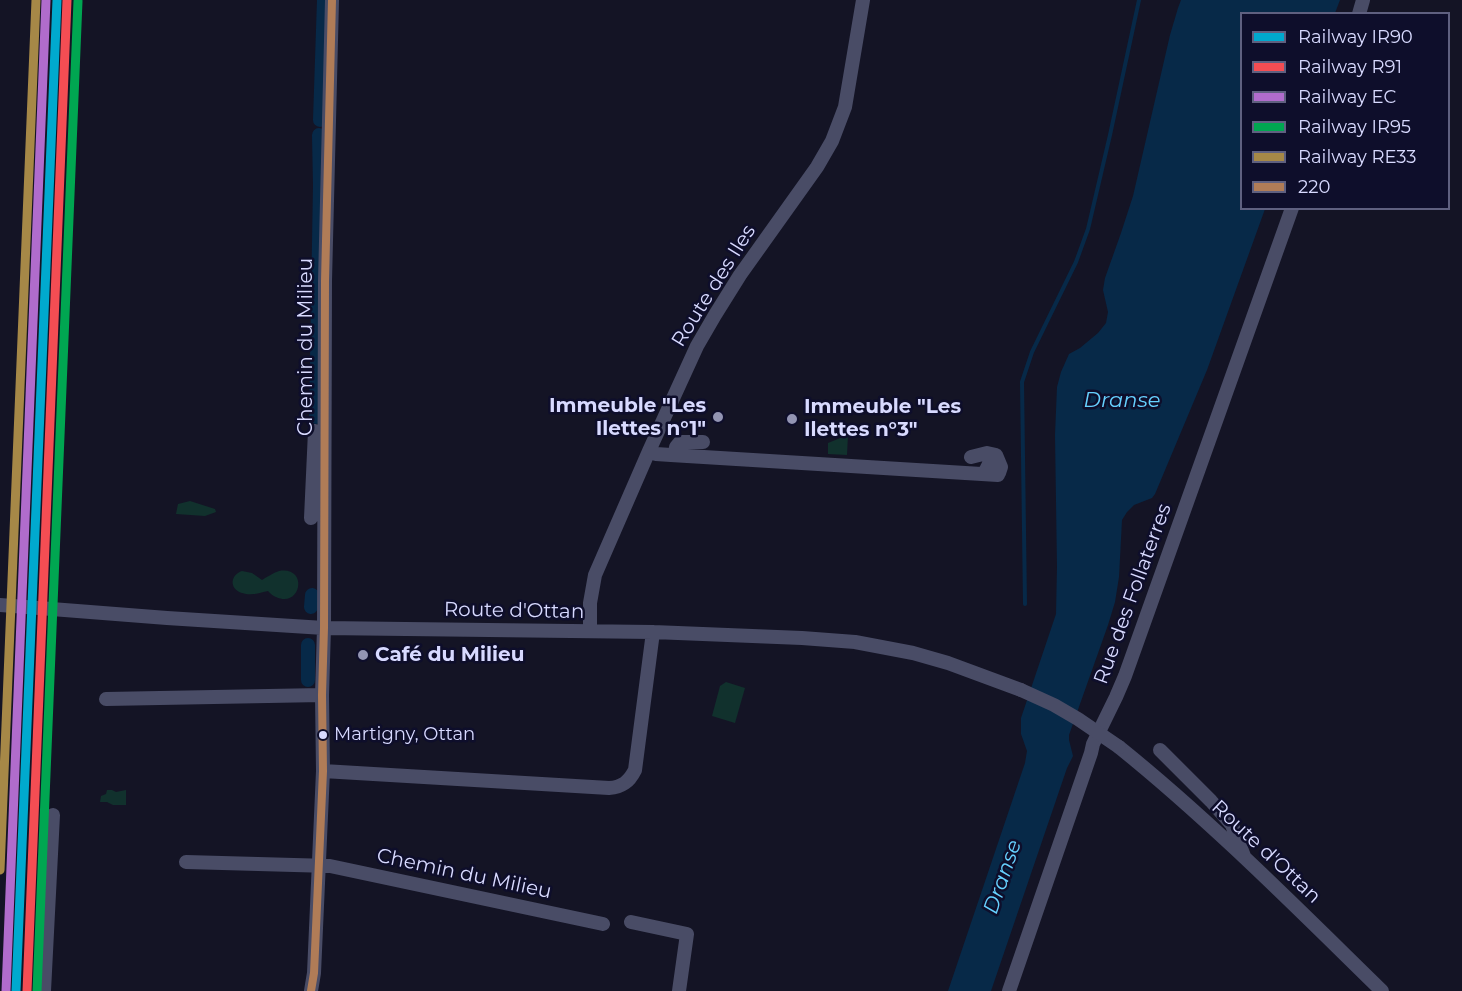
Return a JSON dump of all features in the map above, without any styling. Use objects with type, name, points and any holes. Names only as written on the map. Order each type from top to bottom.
[{"type":"street","name":"Chemin du Milieu","points":[[311,991],[314,973],[323,771],[326,280],[332,0]]},
{"type":"street","name":"Route des Iles","points":[[590,631],[590,603],[595,575],[693,354],[740,275],[824,157],[832,141],[844,107],[863,0]]},
{"type":"street","name":"Rue des Follaterres","points":[[1009,991],[1091,753],[1092,744],[1125,676],[1291,210]]},
{"type":"street","points":[[311,518],[315,431]]},
{"type":"street","points":[[675,455],[676,447],[680,442],[703,442]]},
{"type":"street","points":[[649,451],[656,454],[991,474],[1001,467],[996,455],[987,453],[971,457]]},
{"type":"street","name":"Route d'Ottan","points":[[0,605],[324,628],[654,632],[801,638],[855,642],[913,653],[1006,684],[1054,705],[1119,747],[1163,783],[1245,858],[1382,991]]},
{"type":"street","points":[[323,771],[609,788],[623,785],[635,770],[654,632]]},
{"type":"street","points":[[106,699],[322,695]]},
{"type":"street","points":[[1160,750],[1232,825],[1245,858]]},
{"type":"street","points":[[44,991],[53,815]]},
{"type":"street","name":"Chemin du Milieu","points":[[186,862],[330,866],[603,924]]},
{"type":"street","points":[[631,922],[687,934],[679,991]]},
{"type":"green space","points":[[848,435],[847,455],[828,454],[828,443]]},
{"type":"green space","points":[[190,501],[215,509],[216,512],[205,516],[176,514],[178,504]]},
{"type":"green space","points":[[242,571],[252,573],[262,580],[279,571],[289,571],[298,580],[296,593],[285,599],[275,597],[268,591],[242,593],[233,585],[233,579]]},
{"type":"green space","points":[[726,682],[745,688],[735,723],[712,716],[720,686]]},
{"type":"green space","points":[[107,790],[116,792],[126,790],[126,805],[100,802],[101,796],[106,794]]},
{"type":"water","name":"Dranse","points":[[1181,0],[1340,0],[1335,12],[1240,12],[1240,210],[1265,210],[1207,370],[1155,494],[1152,498],[1134,505],[1122,520],[1119,577],[1115,602],[1069,735],[1073,756],[991,991],[948,991],[1025,763],[1027,751],[1021,734],[1021,718],[1056,614],[1057,387],[1069,354],[1098,333],[1106,323],[1108,312],[1103,290],[1105,278],[1133,196]]},
{"type":"waterway","points":[[320,120],[324,0]]},
{"type":"waterway","points":[[1025,604],[1022,382],[1032,352],[1076,262],[1088,229],[1139,0]]},
{"type":"waterway","points":[[316,417],[319,135]]},
{"type":"waterway","points":[[311,607],[312,595]]},
{"type":"waterway","points":[[308,645],[308,680]]},
{"type":"rail line","name":"RE33","points":[[0,870],[36,0]]},
{"type":"rail line","name":"EC","points":[[6,991],[46,0]]},
{"type":"rail line","name":"IR90","points":[[16,991],[57,0]]},
{"type":"rail line","name":"R91","points":[[27,991],[67,0]]},
{"type":"rail line","name":"IR95","points":[[37,991],[78,1]]},
{"type":"transit line","name":"220","points":[[311,991],[314,973],[323,771],[325,281],[332,0]]},
{"type":"place","name":"Immeuble \"Les Ilettes n°1\"","points":[[718,417]]},
{"type":"place","name":"Immeuble \"Les Ilettes n°3\"","points":[[792,419]]},
{"type":"place","name":"Café du Milieu","points":[[363,655]]},
{"type":"place","name":"Martigny, Ottan","points":[[323,735]]}]
